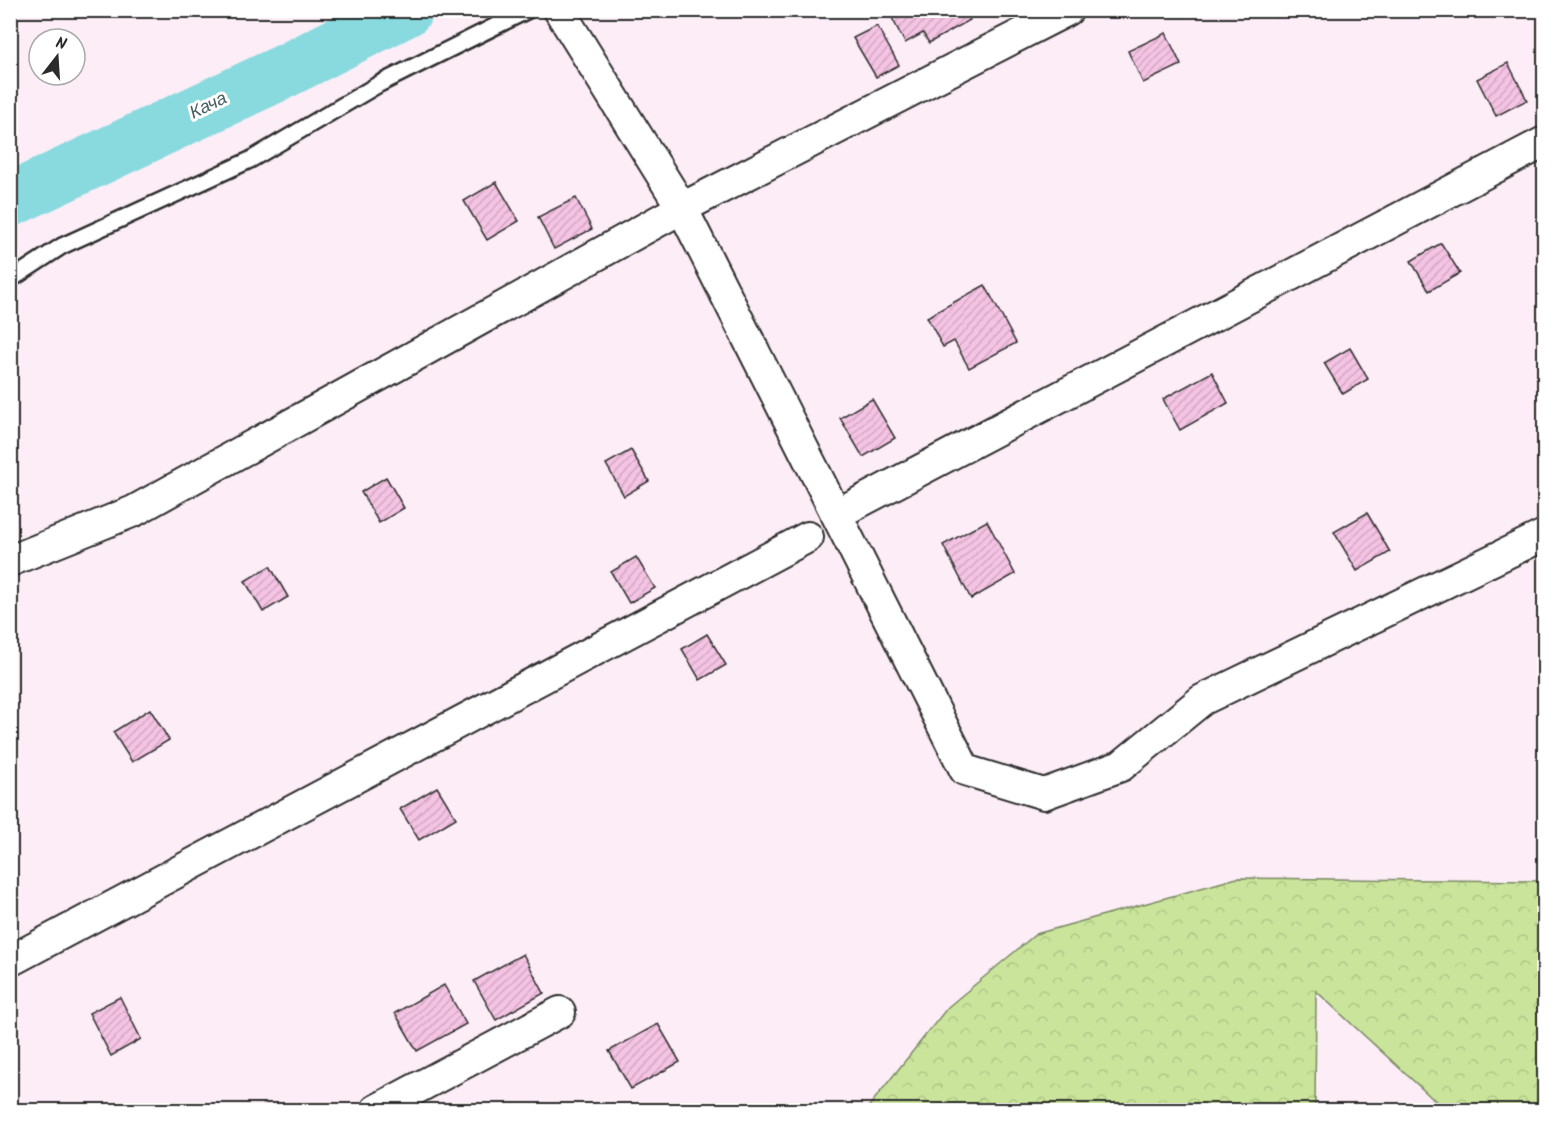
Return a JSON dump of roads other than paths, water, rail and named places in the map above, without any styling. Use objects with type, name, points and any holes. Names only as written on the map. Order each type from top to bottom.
[{"type":"street","points":[[559,10],[682,208],[964,770],[1044,794],[1121,766],[1202,700],[1545,535]]},
{"type":"street","points":[[10,561],[134,511],[682,208],[1068,10]]},
{"type":"street","points":[[837,514],[1545,142]]},
{"type":"street","points":[[10,961],[808,537]]},
{"type":"street","points":[[376,1110],[560,1012]]},
{"type":"lane","points":[[10,280],[62,246],[250,160],[379,84],[528,10]]},
{"type":"waterway","name":"Кача","points":[[10,200],[285,71],[406,10]]}]
